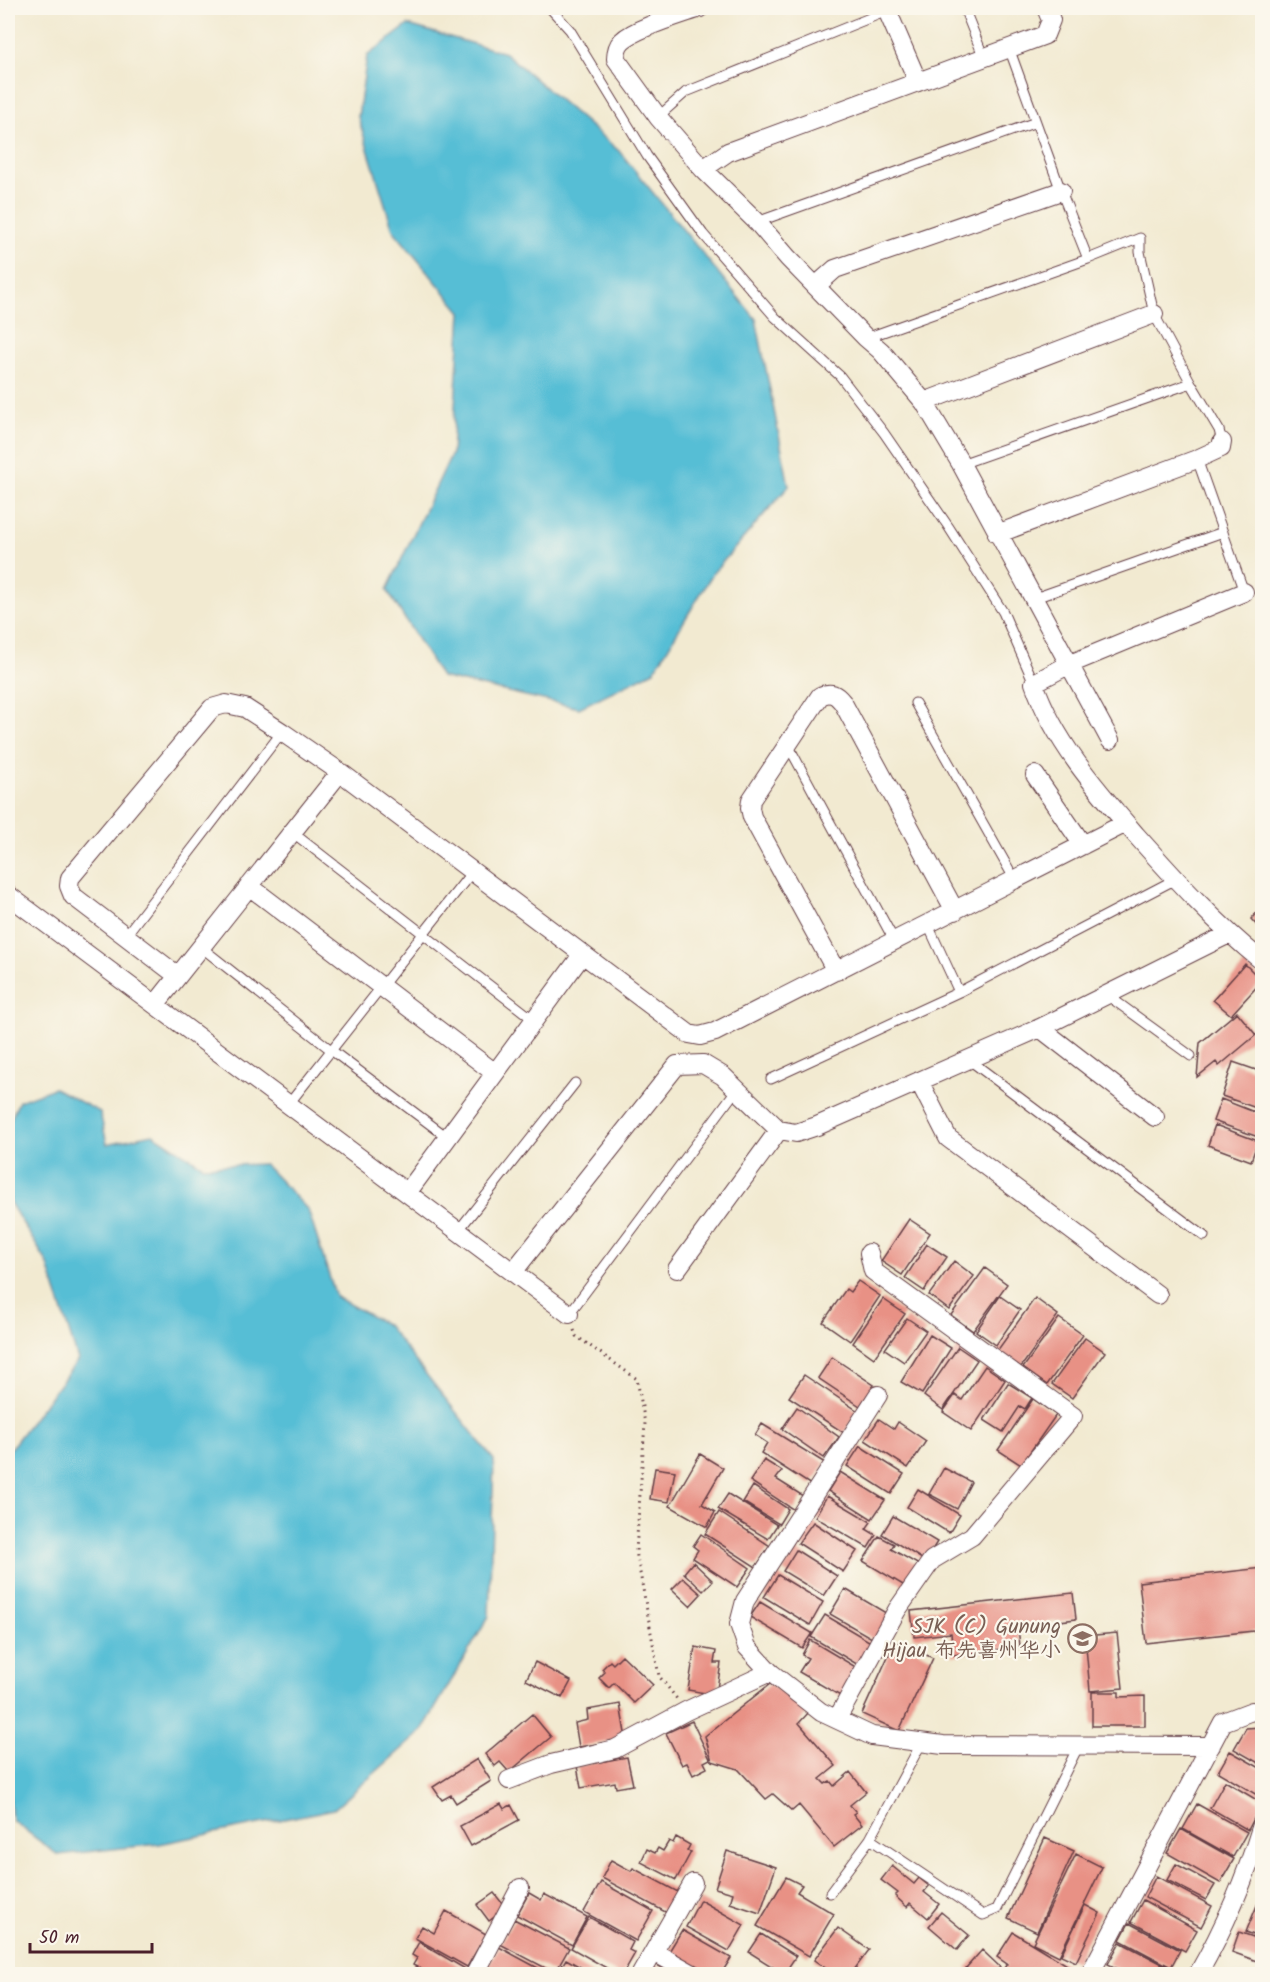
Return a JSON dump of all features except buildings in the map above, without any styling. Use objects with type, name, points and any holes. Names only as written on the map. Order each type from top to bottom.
[{"type":"street","points":[[700,8],[638,32],[621,42],[616,59],[658,117],[703,169],[758,222],[816,286],[881,351],[924,402],[961,464],[1110,740]]},
{"type":"street","points":[[703,169],[728,152],[1044,35],[1051,20],[1046,8]]},
{"type":"street","points":[[886,9],[918,82]]},
{"type":"street","points":[[816,286],[835,269],[1061,191]]},
{"type":"street","points":[[924,402],[1154,314]]},
{"type":"street","points":[[997,534],[1197,459],[1221,448],[1222,442]]},
{"type":"street","points":[[1244,592],[1070,664],[1034,683],[1040,700],[1088,779],[1176,879],[1229,934],[1263,961]]},
{"type":"street","points":[[836,971],[752,817],[750,808],[751,800],[820,696],[828,693],[837,695],[843,703],[955,911]]},
{"type":"street","points":[[178,976],[74,896],[69,886],[70,878],[212,708],[225,704],[245,708],[340,772],[688,1034],[700,1036],[716,1032],[1126,823]]},
{"type":"street","points":[[155,1005],[340,772]]},
{"type":"street","points":[[1035,775],[1083,845]]},
{"type":"street","points":[[249,886],[495,1073]]},
{"type":"street","points":[[8,895],[569,1314]]},
{"type":"street","points":[[513,1272],[677,1065],[703,1064],[723,1076],[779,1130],[796,1133],[818,1126],[1040,1028],[1229,934]]},
{"type":"street","points":[[407,1193],[582,955]]},
{"type":"street","points":[[1040,1028],[1155,1117]]},
{"type":"street","points":[[919,1081],[948,1138],[1158,1295]]},
{"type":"street","points":[[677,1269],[779,1130]]},
{"type":"street","points":[[837,1719],[897,1610],[932,1560],[972,1536],[1073,1416],[873,1271],[869,1253]]},
{"type":"street","points":[[878,1395],[745,1601],[739,1624],[747,1647],[770,1672],[821,1712],[872,1736],[943,1745],[1211,1746]]},
{"type":"street","points":[[509,1780],[551,1764],[615,1749],[686,1711],[770,1672]]},
{"type":"street","points":[[1090,1974],[1223,1722],[1252,1711],[1263,1713]]},
{"type":"street","points":[[1198,1974],[1219,1937],[1263,1825]]},
{"type":"street","points":[[641,1974],[693,1883]]},
{"type":"street","points":[[475,1974],[520,1887]]},
{"type":"street","points":[[654,1952],[693,1974]]},
{"type":"lane","points":[[550,8],[570,30],[647,156],[703,234],[775,317],[840,376],[884,433],[948,526],[1003,612],[1034,683]]},
{"type":"lane","points":[[964,8],[984,59]]},
{"type":"lane","points":[[658,117],[686,92],[886,9]]},
{"type":"lane","points":[[1009,48],[1088,259]]},
{"type":"lane","points":[[758,222],[1036,122]]},
{"type":"lane","points":[[866,338],[1088,259],[1140,238],[1140,252],[1154,314],[1219,430],[1222,442]]},
{"type":"lane","points":[[961,464],[1191,383]]},
{"type":"lane","points":[[1197,459],[1244,592]]},
{"type":"lane","points":[[1032,598],[1223,532]]},
{"type":"lane","points":[[915,703],[1015,880]]},
{"type":"lane","points":[[126,935],[282,732]]},
{"type":"lane","points":[[788,745],[895,942]]},
{"type":"lane","points":[[292,832],[534,1020]]},
{"type":"lane","points":[[288,1105],[472,872]]},
{"type":"lane","points":[[771,1079],[959,992],[1176,879]]},
{"type":"lane","points":[[928,925],[959,992]]},
{"type":"lane","points":[[201,946],[331,1050],[447,1137]]},
{"type":"lane","points":[[1107,995],[1191,1056]]},
{"type":"lane","points":[[968,1059],[1204,1236]]},
{"type":"lane","points":[[458,1231],[575,1083]]},
{"type":"lane","points":[[569,1314],[737,1089]]},
{"type":"lane","points":[[830,1893],[870,1839],[922,1742]]},
{"type":"lane","points":[[870,1839],[983,1915],[997,1909],[1079,1745]]},
{"type":"path","points":[[569,1314],[576,1336],[637,1380],[645,1423],[636,1551],[659,1676],[686,1711]]},
{"type":"water","points":[[408,25],[505,53],[619,151],[756,319],[789,486],[713,573],[654,671],[579,708],[441,677],[387,590],[452,453],[461,312],[393,230],[358,117],[367,56]]},
{"type":"water","points":[[54,1088],[100,1112],[107,1144],[153,1134],[203,1166],[264,1164],[308,1210],[336,1297],[387,1325],[494,1460],[489,1616],[422,1731],[334,1809],[159,1844],[58,1855],[12,1820],[8,1783],[8,1452],[78,1360],[47,1262],[10,1203],[8,1125],[19,1101]]},
{"type":"place","name":"SJK (C) Gunung Hijau 布先喜州华小","points":[[1082,1639]]}]
